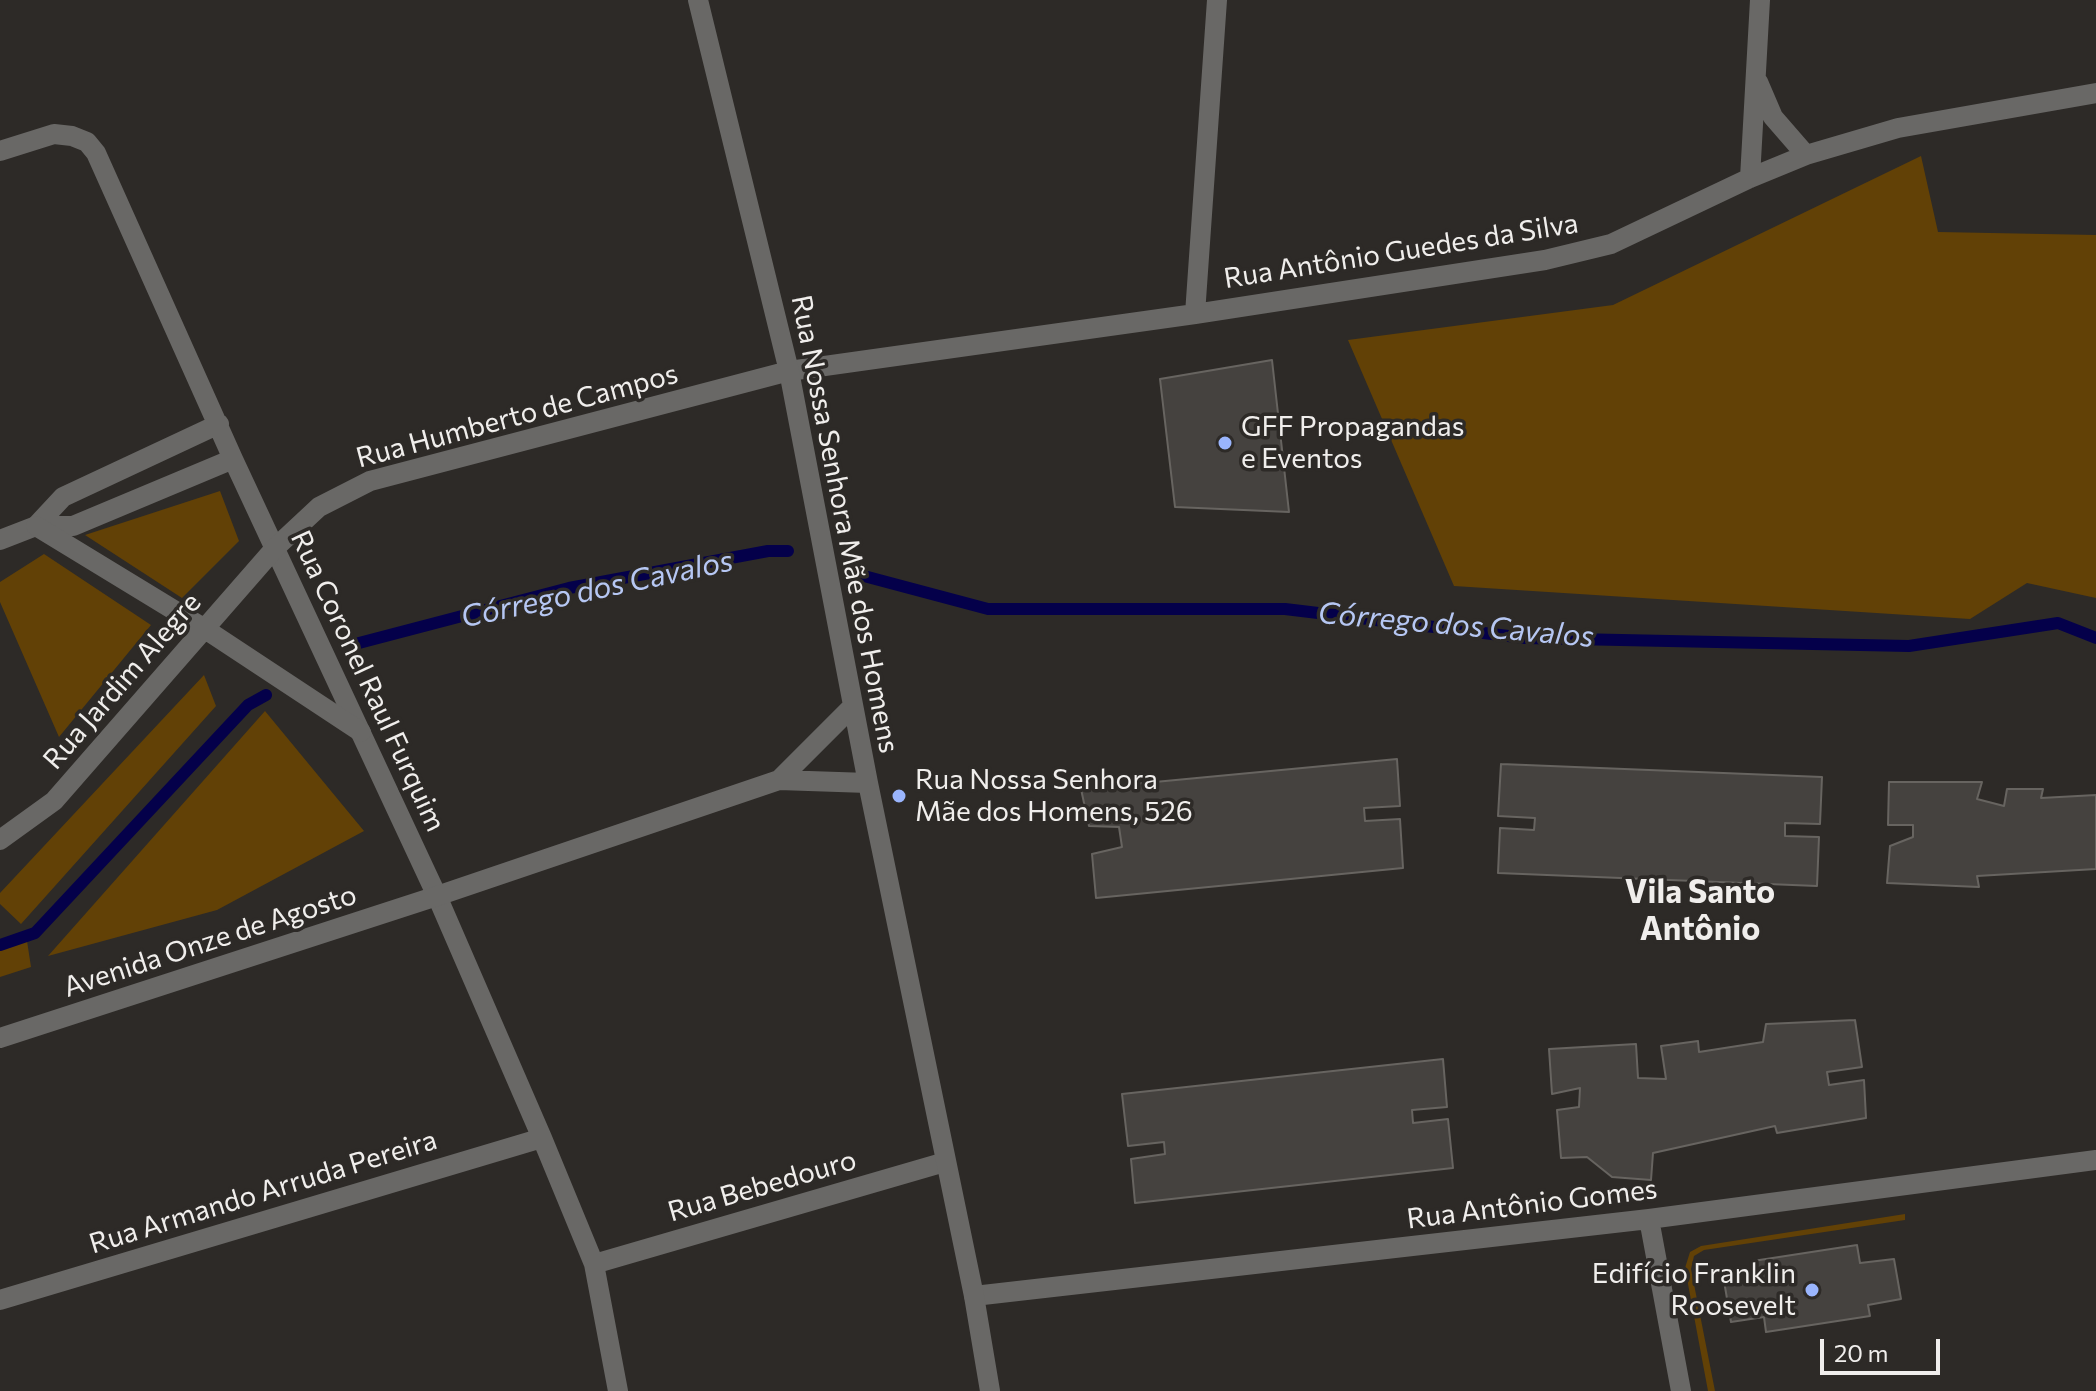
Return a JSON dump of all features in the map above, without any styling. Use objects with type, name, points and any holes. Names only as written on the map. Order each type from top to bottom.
[{"type":"street","name":"Rua Nossa Senhora Mãe dos Homens","points":[[698,0],[789,371],[868,783],[974,1296],[990,1391]]},
{"type":"street","points":[[1195,314],[1217,0]]},
{"type":"street","points":[[1750,178],[1760,0]]},
{"type":"street","points":[[1755,74],[1773,117],[1806,155]]},
{"type":"street","name":"Rua Antônio Guedes da Silva","points":[[789,371],[1195,314],[1545,260],[1611,244],[1806,155],[1898,128],[2096,93]]},
{"type":"street","name":"Rua Coronel Raul Furquim","points":[[0,151],[54,134],[87,142],[96,153],[233,459],[437,896],[542,1138],[594,1264],[618,1391]]},
{"type":"street","name":"Rua Humberto de Campos","points":[[275,548],[319,507],[370,481],[789,371]]},
{"type":"street","points":[[36,526],[63,497],[219,424]]},
{"type":"street","points":[[0,540],[36,526],[73,526],[233,459]]},
{"type":"street","points":[[36,526],[205,629],[361,732]]},
{"type":"street","name":"Rua Jardim Alegre","points":[[0,840],[54,801],[275,548]]},
{"type":"street","points":[[779,780],[853,706]]},
{"type":"street","points":[[779,780],[868,783]]},
{"type":"street","name":"Avenida Onze de Agosto","points":[[0,1038],[437,896],[779,780]]},
{"type":"street","name":"Rua Armando Arruda Pereira","points":[[0,1300],[542,1138]]},
{"type":"street","name":"Rua Antônio Gomes","points":[[974,1296],[1649,1219],[2096,1160]]},
{"type":"street","name":"Rua Bebedouro","points":[[594,1264],[945,1162]]},
{"type":"street","points":[[1649,1219],[1681,1391]]},
{"type":"shaded area","points":[[1921,156],[1938,232],[2096,235],[2096,598],[2027,583],[1970,619],[1454,586],[1348,340],[1613,305]]},
{"type":"shaded area","points":[[220,491],[239,541],[182,598],[85,535]]},
{"type":"shaded area","points":[[44,554],[151,625],[59,737],[0,602],[0,582]]},
{"type":"shaded area","points":[[204,675],[216,706],[21,924],[0,904],[0,893]]},
{"type":"shaded area","points":[[265,711],[364,831],[217,910],[48,956]]},
{"type":"shaded area","points":[[27,941],[31,967],[0,977],[0,950]]},
{"type":"shaded area","points":[[1905,1214],[1905,1220],[1704,1250],[1694,1256],[1691,1269],[1715,1391],[1708,1391],[1685,1268],[1690,1252],[1701,1246]]},
{"type":"building","name":"GFF Propagandas e Eventos","points":[[1272,360],[1289,512],[1175,507],[1160,379]]},
{"type":"building","points":[[1397,759],[1400,806],[1364,808],[1365,821],[1400,819],[1403,868],[1096,898],[1092,854],[1122,847],[1119,827],[1089,826],[1081,789]]},
{"type":"building","points":[[1501,764],[1822,777],[1820,824],[1785,823],[1785,836],[1819,837],[1817,886],[1498,873],[1500,828],[1534,830],[1535,818],[1498,816]]},
{"type":"building","points":[[1889,782],[1982,782],[1977,799],[2004,806],[2007,789],[2043,789],[2041,798],[2096,795],[2096,869],[1977,876],[1979,887],[1887,883],[1890,846],[1913,837],[1913,825],[1888,825]]},
{"type":"building","points":[[1855,1020],[1862,1067],[1827,1072],[1829,1085],[1864,1080],[1866,1118],[1777,1133],[1775,1126],[1653,1153],[1651,1180],[1612,1177],[1587,1157],[1561,1158],[1557,1110],[1579,1107],[1580,1088],[1552,1094],[1549,1049],[1636,1044],[1638,1078],[1666,1079],[1661,1046],[1698,1041],[1699,1052],[1763,1042],[1766,1024]]},
{"type":"building","points":[[1443,1059],[1447,1107],[1412,1110],[1413,1123],[1448,1119],[1453,1168],[1135,1203],[1131,1159],[1165,1154],[1164,1142],[1128,1146],[1122,1094]]},
{"type":"building","name":"Edifício Franklin Roosevelt","points":[[1857,1245],[1860,1263],[1894,1259],[1901,1299],[1868,1305],[1870,1316],[1766,1332],[1764,1317],[1731,1322],[1724,1281],[1755,1277],[1753,1261]]},
{"type":"waterway","name":"Córrego dos Cavalos","points":[[359,643],[569,588],[768,551],[788,551]]},
{"type":"waterway","name":"Córrego dos Cavalos","points":[[864,576],[988,609],[1285,609],[1525,638],[1909,646],[2058,623],[2096,638]]},
{"type":"waterway","name":"Córrego dos Cavalos","points":[[0,945],[35,933],[248,705],[266,695]]},
{"type":"place","name":"GFF Propagandas e Eventos","points":[[1225,443]]},
{"type":"place","name":"Rua Nossa Senhora Mãe dos Homens, 526","points":[[899,796]]},
{"type":"place","name":"Edifício Franklin Roosevelt","points":[[1812,1290]]},
{"type":"district","name":"Vila Santo Antônio","points":[[1700,910]]}]
